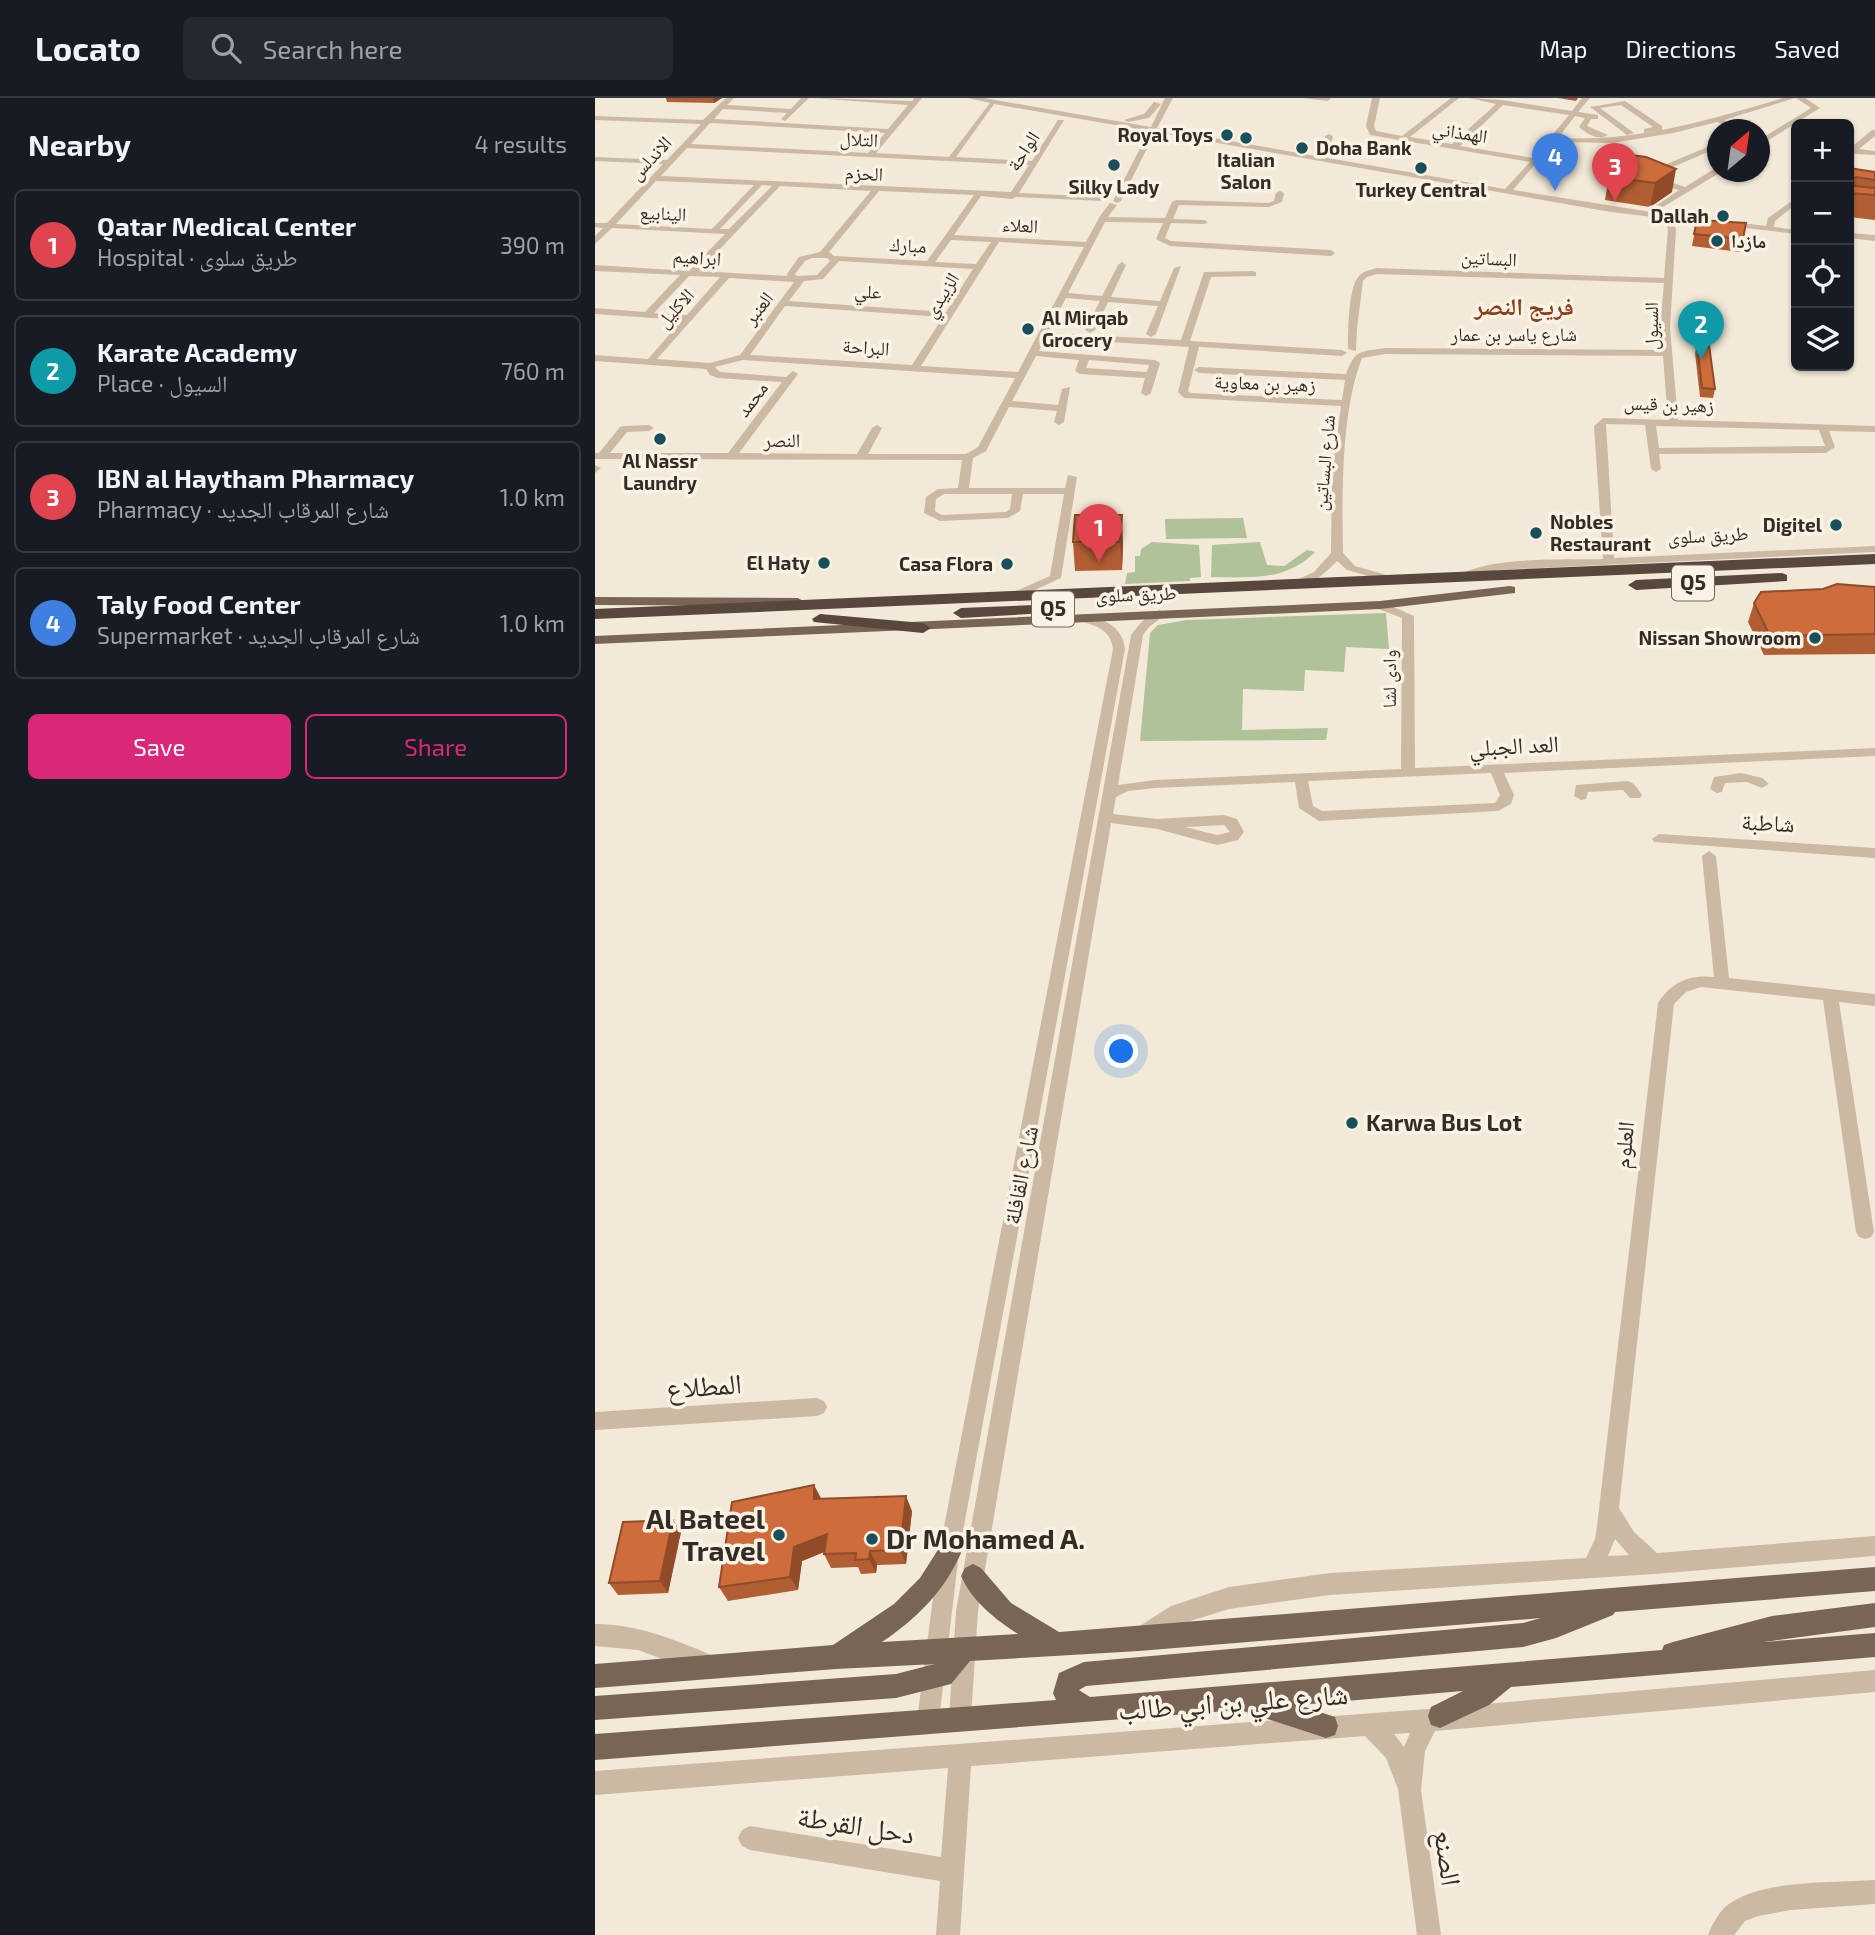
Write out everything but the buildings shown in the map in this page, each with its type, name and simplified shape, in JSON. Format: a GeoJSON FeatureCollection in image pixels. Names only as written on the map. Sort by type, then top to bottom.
{"type":"FeatureCollection","features":[{"type":"Feature","properties":{"kind":"highway","name":"طريق سلوى"},"geometry":{"type":"LineString","coordinates":[[595,614],[1875,559]]}},
{"type":"Feature","properties":{"kind":"highway"},"geometry":{"type":"LineString","coordinates":[[1609,561],[1660,569]]}},
{"type":"Feature","properties":{"kind":"highway","name":"طريق سلوى"},"geometry":{"type":"LineString","coordinates":[[595,628],[1875,573]]}},
{"type":"Feature","properties":{"kind":"highway"},"geometry":{"type":"LineString","coordinates":[[820,619],[923,628]]}},
{"type":"Feature","properties":{"kind":"main road","name":"طريق سلوى"},"geometry":{"type":"LineString","coordinates":[[595,640],[923,628],[1380,605],[1510,590]]}},
{"type":"Feature","properties":{"kind":"main road","name":"طريق سلوى"},"geometry":{"type":"LineString","coordinates":[[595,601],[756,601],[847,605]]}},
{"type":"Feature","properties":{"kind":"main road"},"geometry":{"type":"LineString","coordinates":[[836,1657],[887,1626],[916,1602],[935,1578],[949,1553]]}},
{"type":"Feature","properties":{"kind":"main road"},"geometry":{"type":"LineString","coordinates":[[974,1576],[1003,1611],[1055,1643]]}},
{"type":"Feature","properties":{"kind":"main road"},"geometry":{"type":"LineString","coordinates":[[595,1675],[1139,1639],[1875,1579]]}},
{"type":"Feature","properties":{"kind":"main road"},"geometry":{"type":"LineString","coordinates":[[1089,1710],[1073,1702],[1065,1693],[1068,1682],[1084,1674],[1523,1634],[1579,1619],[1614,1602]]}},
{"type":"Feature","properties":{"kind":"main road"},"geometry":{"type":"LineString","coordinates":[[1636,1665],[1772,1628],[1875,1615]]}},
{"type":"Feature","properties":{"kind":"main road","name":"شارع علي بن ابي طالب"},"geometry":{"type":"LineString","coordinates":[[595,1747],[1089,1710],[1875,1645]]}},
{"type":"Feature","properties":{"kind":"main road"},"geometry":{"type":"LineString","coordinates":[[595,1708],[896,1686],[932,1679],[951,1668],[964,1649]]}},
{"type":"Feature","properties":{"kind":"main road"},"geometry":{"type":"LineString","coordinates":[[1434,1718],[1480,1696],[1507,1676]]}},
{"type":"Feature","properties":{"kind":"main road"},"geometry":{"type":"LineString","coordinates":[[1239,1698],[1326,1726]]}},
{"type":"Feature","properties":{"kind":"street","name":"الاندلس"},"geometry":{"type":"LineString","coordinates":[[595,241],[730,98]]}},
{"type":"Feature","properties":{"kind":"street"},"geometry":{"type":"LineString","coordinates":[[779,125],[805,98]]}},
{"type":"Feature","properties":{"kind":"street"},"geometry":{"type":"LineString","coordinates":[[817,98],[916,100]]}},
{"type":"Feature","properties":{"kind":"street"},"geometry":{"type":"LineString","coordinates":[[972,98],[1510,192],[1739,226]]}},
{"type":"Feature","properties":{"kind":"street"},"geometry":{"type":"LineString","coordinates":[[1104,217],[1102,202],[1115,190],[1169,98]]}},
{"type":"Feature","properties":{"kind":"street"},"geometry":{"type":"LineString","coordinates":[[1307,98],[1327,99]]}},
{"type":"Feature","properties":{"kind":"street","name":"الهمذاني"},"geometry":{"type":"LineString","coordinates":[[1376,98],[1370,130],[1403,139],[1535,161]]}},
{"type":"Feature","properties":{"kind":"street"},"geometry":{"type":"LineString","coordinates":[[1403,139],[1452,98]]}},
{"type":"Feature","properties":{"kind":"street"},"geometry":{"type":"LineString","coordinates":[[1473,98],[1589,116],[1640,116]]}},
{"type":"Feature","properties":{"kind":"street"},"geometry":{"type":"LineString","coordinates":[[1510,192],[1586,98]]}},
{"type":"Feature","properties":{"kind":"street"},"geometry":{"type":"LineString","coordinates":[[1721,119],[1791,98]]}},
{"type":"Feature","properties":{"kind":"street"},"geometry":{"type":"LineString","coordinates":[[1770,138],[1816,108],[1800,98]]}},
{"type":"Feature","properties":{"kind":"street"},"geometry":{"type":"LineString","coordinates":[[870,155],[916,100]]}},
{"type":"Feature","properties":{"kind":"street"},"geometry":{"type":"LineString","coordinates":[[963,491],[968,457],[982,449],[1104,217],[1132,175],[1158,101]]}},
{"type":"Feature","properties":{"kind":"street"},"geometry":{"type":"LineString","coordinates":[[1128,120],[1146,116],[1158,101]]}},
{"type":"Feature","properties":{"kind":"street"},"geometry":{"type":"LineString","coordinates":[[951,159],[990,102],[1128,120],[1149,128]]}},
{"type":"Feature","properties":{"kind":"street"},"geometry":{"type":"LineString","coordinates":[[1454,147],[1502,103]]}},
{"type":"Feature","properties":{"kind":"street"},"geometry":{"type":"LineString","coordinates":[[1589,116],[1582,125],[1594,134],[1630,133],[1659,129],[1620,103],[1594,107],[1630,133]]}},
{"type":"Feature","properties":{"kind":"street"},"geometry":{"type":"LineString","coordinates":[[721,107],[793,111]]}},
{"type":"Feature","properties":{"kind":"street"},"geometry":{"type":"LineString","coordinates":[[595,118],[891,131]]}},
{"type":"Feature","properties":{"kind":"street","name":"الواحة"},"geometry":{"type":"LineString","coordinates":[[1012,197],[1061,122]]}},
{"type":"Feature","properties":{"kind":"street"},"geometry":{"type":"LineString","coordinates":[[1552,140],[1573,142],[1666,133],[1707,123]]}},
{"type":"Feature","properties":{"kind":"street"},"geometry":{"type":"LineString","coordinates":[[1142,149],[1156,138],[1177,132]]}},
{"type":"Feature","properties":{"kind":"street"},"geometry":{"type":"LineString","coordinates":[[1854,149],[1875,132]]}},
{"type":"Feature","properties":{"kind":"street"},"geometry":{"type":"LineString","coordinates":[[1770,135],[1774,136]]}},
{"type":"Feature","properties":{"kind":"street"},"geometry":{"type":"LineString","coordinates":[[1324,159],[1329,136]]}},
{"type":"Feature","properties":{"kind":"street","name":"التلال"},"geometry":{"type":"LineString","coordinates":[[683,146],[1034,163]]}},
{"type":"Feature","properties":{"kind":"street"},"geometry":{"type":"LineString","coordinates":[[1688,190],[1653,181],[1646,176],[1707,149]]}},
{"type":"Feature","properties":{"kind":"street"},"geometry":{"type":"LineString","coordinates":[[1854,152],[1875,153]]}},
{"type":"Feature","properties":{"kind":"street"},"geometry":{"type":"LineString","coordinates":[[595,159],[667,162]]}},
{"type":"Feature","properties":{"kind":"street","name":"الحزم"},"geometry":{"type":"LineString","coordinates":[[652,178],[1115,203]]}},
{"type":"Feature","properties":{"kind":"street"},"geometry":{"type":"LineString","coordinates":[[1659,215],[1670,201],[1707,178]]}},
{"type":"Feature","properties":{"kind":"street"},"geometry":{"type":"LineString","coordinates":[[714,231],[760,183]]}},
{"type":"Feature","properties":{"kind":"street"},"geometry":{"type":"LineString","coordinates":[[647,315],[778,184]]}},
{"type":"Feature","properties":{"kind":"street"},"geometry":{"type":"LineString","coordinates":[[823,254],[876,189]]}},
{"type":"Feature","properties":{"kind":"street"},"geometry":{"type":"LineString","coordinates":[[1280,193],[1276,204],[1181,201],[1174,204],[1160,239],[1170,243],[1331,253]]}},
{"type":"Feature","properties":{"kind":"street"},"geometry":{"type":"LineString","coordinates":[[929,264],[978,195]]}},
{"type":"Feature","properties":{"kind":"street"},"geometry":{"type":"LineString","coordinates":[[1244,218],[1250,204]]}},
{"type":"Feature","properties":{"kind":"street"},"geometry":{"type":"LineString","coordinates":[[1771,229],[1775,217],[1791,204]]}},
{"type":"Feature","properties":{"kind":"street"},"geometry":{"type":"LineString","coordinates":[[1659,215],[1791,231]]}},
{"type":"Feature","properties":{"kind":"street"},"geometry":{"type":"LineString","coordinates":[[1659,215],[1672,229],[1688,220]]}},
{"type":"Feature","properties":{"kind":"street"},"geometry":{"type":"LineString","coordinates":[[1104,217],[1203,222]]}},
{"type":"Feature","properties":{"kind":"street","name":"الينابيع"},"geometry":{"type":"LineString","coordinates":[[595,225],[730,232]]}},
{"type":"Feature","properties":{"kind":"street","name":"السيول"},"geometry":{"type":"LineString","coordinates":[[1672,229],[1665,328],[1673,422]]}},
{"type":"Feature","properties":{"kind":"street","name":"العلاء"},"geometry":{"type":"LineString","coordinates":[[948,237],[1090,245]]}},
{"type":"Feature","properties":{"kind":"street"},"geometry":{"type":"LineString","coordinates":[[1854,237],[1875,239]]}},
{"type":"Feature","properties":{"kind":"street","name":"الزبيدي"},"geometry":{"type":"LineString","coordinates":[[915,368],[996,240]]}},
{"type":"Feature","properties":{"kind":"street","name":"مبارك"},"geometry":{"type":"LineString","coordinates":[[823,254],[835,258],[979,267]]}},
{"type":"Feature","properties":{"kind":"street","name":"العنبر"},"geometry":{"type":"LineString","coordinates":[[743,357],[798,280],[791,274],[802,259],[823,254]]}},
{"type":"Feature","properties":{"kind":"street"},"geometry":{"type":"LineString","coordinates":[[798,280],[820,277],[835,258]]}},
{"type":"Feature","properties":{"kind":"street"},"geometry":{"type":"LineString","coordinates":[[1090,330],[1122,265]]}},
{"type":"Feature","properties":{"kind":"street","name":"ابراهيم"},"geometry":{"type":"LineString","coordinates":[[595,268],[798,280]]}},
{"type":"Feature","properties":{"kind":"street"},"geometry":{"type":"LineString","coordinates":[[1151,334],[1161,304],[1178,268]]}},
{"type":"Feature","properties":{"kind":"street","name":"البساتين"},"geometry":{"type":"LineString","coordinates":[[1349,352],[1360,278],[1376,271],[1669,281]]}},
{"type":"Feature","properties":{"kind":"street"},"geometry":{"type":"LineString","coordinates":[[1190,343],[1206,276],[1218,272],[1253,274]]}},
{"type":"Feature","properties":{"kind":"street","name":"الاكليل"},"geometry":{"type":"LineString","coordinates":[[650,362],[726,276]]}},
{"type":"Feature","properties":{"kind":"street"},"geometry":{"type":"LineString","coordinates":[[1062,298],[1161,304]]}},
{"type":"Feature","properties":{"kind":"street","name":"علي"},"geometry":{"type":"LineString","coordinates":[[784,303],[949,314]]}},
{"type":"Feature","properties":{"kind":"street"},"geometry":{"type":"LineString","coordinates":[[595,312],[689,318]]}},
{"type":"Feature","properties":{"kind":"street","name":"شارع ياسر بن عمار"},"geometry":{"type":"LineString","coordinates":[[1043,335],[1349,352],[1668,353]]}},
{"type":"Feature","properties":{"kind":"street","name":"زهير بن معاوية"},"geometry":{"type":"LineString","coordinates":[[1190,343],[1183,392],[1191,397],[1347,403]]}},
{"type":"Feature","properties":{"kind":"street"},"geometry":{"type":"LineString","coordinates":[[1275,373],[1279,347]]}},
{"type":"Feature","properties":{"kind":"street","name":"شارع البساتين"},"geometry":{"type":"LineString","coordinates":[[1337,554],[1337,474],[1350,376],[1349,352]]}},
{"type":"Feature","properties":{"kind":"street"},"geometry":{"type":"LineString","coordinates":[[1032,354],[1154,362],[1146,393]]}},
{"type":"Feature","properties":{"kind":"street","name":"البراحة"},"geometry":{"type":"LineString","coordinates":[[595,358],[711,366],[743,357],[1021,375]]}},
{"type":"Feature","properties":{"kind":"street"},"geometry":{"type":"LineString","coordinates":[[1059,422],[1062,408],[1085,357]]}},
{"type":"Feature","properties":{"kind":"street","name":"محمد"},"geometry":{"type":"LineString","coordinates":[[730,458],[803,361]]}},
{"type":"Feature","properties":{"kind":"street","name":"البراحة"},"geometry":{"type":"LineString","coordinates":[[711,366],[717,375],[788,380]]}},
{"type":"Feature","properties":{"kind":"street"},"geometry":{"type":"LineString","coordinates":[[1199,370],[1350,376]]}},
{"type":"Feature","properties":{"kind":"street"},"geometry":{"type":"LineString","coordinates":[[1080,371],[1151,375]]}},
{"type":"Feature","properties":{"kind":"street"},"geometry":{"type":"LineString","coordinates":[[1006,404],[1062,408]]}},
{"type":"Feature","properties":{"kind":"street","name":"زهير بن قيس"},"geometry":{"type":"LineString","coordinates":[[1609,561],[1600,423],[1610,420],[1875,429]]}},
{"type":"Feature","properties":{"kind":"street"},"geometry":{"type":"LineString","coordinates":[[1650,421],[1655,469]]}},
{"type":"Feature","properties":{"kind":"street"},"geometry":{"type":"LineString","coordinates":[[1654,451],[1826,450],[1830,447],[1823,427]]}},
{"type":"Feature","properties":{"kind":"street"},"geometry":{"type":"LineString","coordinates":[[598,456],[624,429],[649,428]]}},
{"type":"Feature","properties":{"kind":"street"},"geometry":{"type":"LineString","coordinates":[[860,458],[877,428]]}},
{"type":"Feature","properties":{"kind":"street","name":"النصر"},"geometry":{"type":"LineString","coordinates":[[598,456],[968,457]]}},
{"type":"Feature","properties":{"kind":"street"},"geometry":{"type":"LineString","coordinates":[[1055,578],[1072,477]]}},
{"type":"Feature","properties":{"kind":"street"},"geometry":{"type":"LineString","coordinates":[[1018,491],[1016,508],[1008,515],[940,518],[930,515],[933,494],[963,491],[1018,491],[1070,491]]}},
{"type":"Feature","properties":{"kind":"street","name":"طريق سلوى"},"geometry":{"type":"LineString","coordinates":[[1462,578],[1470,573],[1497,567],[1875,549]]}},
{"type":"Feature","properties":{"kind":"street"},"geometry":{"type":"LineString","coordinates":[[1291,586],[1318,574],[1337,554],[1345,565],[1356,571],[1395,581]]}},
{"type":"Feature","properties":{"kind":"street","name":"طريق سلوى"},"geometry":{"type":"LineString","coordinates":[[1013,596],[1055,578],[1064,586],[1082,594]]}},
{"type":"Feature","properties":{"kind":"street","name":"وادى لشا"},"geometry":{"type":"LineString","coordinates":[[1380,605],[1408,616],[1408,772]]}},
{"type":"Feature","properties":{"kind":"street"},"geometry":{"type":"LineString","coordinates":[[1083,618],[1113,631],[1127,625],[1135,627],[1137,632],[1160,614]]}},
{"type":"Feature","properties":{"kind":"street","name":"شارع القافلة"},"geometry":{"type":"LineString","coordinates":[[928,1720],[949,1553],[1119,649],[1113,631]]}},
{"type":"Feature","properties":{"kind":"street","name":"شارع القافلة"},"geometry":{"type":"LineString","coordinates":[[960,1718],[964,1649],[974,1576],[1137,632]]}},
{"type":"Feature","properties":{"kind":"street","name":"العد الجبلي"},"geometry":{"type":"LineString","coordinates":[[1109,795],[1125,787],[1155,784],[1875,752]]}},
{"type":"Feature","properties":{"kind":"street"},"geometry":{"type":"LineString","coordinates":[[1721,758],[1733,778]]}},
{"type":"Feature","properties":{"kind":"street"},"geometry":{"type":"LineString","coordinates":[[1595,763],[1602,786]]}},
{"type":"Feature","properties":{"kind":"street"},"geometry":{"type":"LineString","coordinates":[[1301,778],[1306,808],[1319,817],[1498,807],[1506,801],[1507,795],[1495,768]]}},
{"type":"Feature","properties":{"kind":"street","name":"العد الجبلي"},"geometry":{"type":"LineString","coordinates":[[1113,775],[1127,782],[1155,784]]}},
{"type":"Feature","properties":{"kind":"street"},"geometry":{"type":"LineString","coordinates":[[1717,789],[1719,780],[1733,778],[1755,779],[1762,784]]}},
{"type":"Feature","properties":{"kind":"street"},"geometry":{"type":"LineString","coordinates":[[1581,796],[1581,788],[1627,785],[1635,795]]}},
{"type":"Feature","properties":{"kind":"street"},"geometry":{"type":"LineString","coordinates":[[1105,818],[1157,824]]}},
{"type":"Feature","properties":{"kind":"street","name":"شاطبة"},"geometry":{"type":"LineString","coordinates":[[1659,839],[1875,853]]}},
{"type":"Feature","properties":{"kind":"street"},"geometry":{"type":"LineString","coordinates":[[1709,856],[1722,983]]}},
{"type":"Feature","properties":{"kind":"street","name":"العلوم"},"geometry":{"type":"LineString","coordinates":[[1592,1568],[1605,1540],[1609,1510],[1666,1003],[1676,990],[1688,982],[1722,983],[1875,1000]]}},
{"type":"Feature","properties":{"kind":"street"},"geometry":{"type":"LineString","coordinates":[[1830,994],[1865,1232]]}},
{"type":"Feature","properties":{"kind":"street","name":"المطلاع"},"geometry":{"type":"LineString","coordinates":[[595,1421],[817,1407]]}},
{"type":"Feature","properties":{"kind":"street"},"geometry":{"type":"LineString","coordinates":[[1609,1510],[1627,1539],[1654,1564]]}},
{"type":"Feature","properties":{"kind":"street"},"geometry":{"type":"LineString","coordinates":[[1139,1639],[1179,1614],[1229,1598],[1329,1584],[1654,1564],[1875,1546]]}},
{"type":"Feature","properties":{"kind":"street"},"geometry":{"type":"LineString","coordinates":[[595,1635],[622,1635],[712,1666]]}},
{"type":"Feature","properties":{"kind":"street","name":"شارع علي بن ابي طالب"},"geometry":{"type":"LineString","coordinates":[[595,1783],[1875,1681]]}},
{"type":"Feature","properties":{"kind":"street","name":"الصنع"},"geometry":{"type":"LineString","coordinates":[[1409,1790],[1413,1750],[1434,1718]]}},
{"type":"Feature","properties":{"kind":"street","name":"الصنع"},"geometry":{"type":"LineString","coordinates":[[1369,1723],[1394,1750],[1409,1790],[1429,1935]]}},
{"type":"Feature","properties":{"kind":"street"},"geometry":{"type":"LineString","coordinates":[[949,1935],[960,1754]]}},
{"type":"Feature","properties":{"kind":"street","name":"دحل القرطة"},"geometry":{"type":"LineString","coordinates":[[750,1838],[952,1871]]}},
{"type":"Feature","properties":{"kind":"street"},"geometry":{"type":"LineString","coordinates":[[1720,1935],[1727,1922],[1743,1909],[1763,1903],[1875,1892]]}},
{"type":"Feature","properties":{"kind":"green space"},"geometry":{"type":"Polygon","coordinates":[[[1243,518],[1247,538],[1166,539],[1165,519],[1243,518]]]}},
{"type":"Feature","properties":{"kind":"green space"},"geometry":{"type":"Polygon","coordinates":[[[1152,542],[1199,545],[1201,577],[1190,578],[1190,581],[1125,584],[1127,573],[1135,572],[1135,556],[1140,556],[1141,549],[1152,542]]]}},
{"type":"Feature","properties":{"kind":"green space"},"geometry":{"type":"Polygon","coordinates":[[[1260,542],[1267,565],[1284,566],[1307,550],[1315,552],[1292,569],[1267,576],[1211,577],[1212,545],[1260,542]]]}},
{"type":"Feature","properties":{"kind":"green space"},"geometry":{"type":"Polygon","coordinates":[[[1386,613],[1389,649],[1346,647],[1344,672],[1305,670],[1304,691],[1243,689],[1242,730],[1328,728],[1326,740],[1140,741],[1150,633],[1158,625],[1187,620],[1386,613]]]}},
{"type":"Feature","properties":{"kind":"place","name":"Royal Toys"},"geometry":{"type":"Point","coordinates":[1227,135]}},
{"type":"Feature","properties":{"kind":"place","name":"Italian Salon"},"geometry":{"type":"Point","coordinates":[1246,138]}},
{"type":"Feature","properties":{"kind":"place","name":"Doha Bank"},"geometry":{"type":"Point","coordinates":[1302,148]}},
{"type":"Feature","properties":{"kind":"place","name":"Silky Lady"},"geometry":{"type":"Point","coordinates":[1114,165]}},
{"type":"Feature","properties":{"kind":"place","name":"Turkey Central"},"geometry":{"type":"Point","coordinates":[1421,168]}},
{"type":"Feature","properties":{"kind":"place","name":"Taly Food Center"},"geometry":{"type":"Point","coordinates":[1555,191]}},
{"type":"Feature","properties":{"kind":"place","name":"IBN al Haytham Pharmacy"},"geometry":{"type":"Point","coordinates":[1615,201]}},
{"type":"Feature","properties":{"kind":"place","name":"Dallah"},"geometry":{"type":"Point","coordinates":[1723,216]}},
{"type":"Feature","properties":{"kind":"place","name":"مازدا"},"geometry":{"type":"Point","coordinates":[1717,241]}},
{"type":"Feature","properties":{"kind":"place","name":"Al Mirqab Grocery"},"geometry":{"type":"Point","coordinates":[1028,329]}},
{"type":"Feature","properties":{"kind":"place","name":"Karate Academy"},"geometry":{"type":"Point","coordinates":[1701,359]}},
{"type":"Feature","properties":{"kind":"place","name":"Al Nassr Laundry"},"geometry":{"type":"Point","coordinates":[660,439]}},
{"type":"Feature","properties":{"kind":"place","name":"Digitel"},"geometry":{"type":"Point","coordinates":[1836,525]}},
{"type":"Feature","properties":{"kind":"place","name":"Nobles Restaurant"},"geometry":{"type":"Point","coordinates":[1536,533]}},
{"type":"Feature","properties":{"kind":"place","name":"Qatar Medical Center"},"geometry":{"type":"Point","coordinates":[1099,562]}},
{"type":"Feature","properties":{"kind":"place","name":"El Haty"},"geometry":{"type":"Point","coordinates":[824,563]}},
{"type":"Feature","properties":{"kind":"place","name":"Casa Flora"},"geometry":{"type":"Point","coordinates":[1007,564]}},
{"type":"Feature","properties":{"kind":"place","name":"Nissan Showroom"},"geometry":{"type":"Point","coordinates":[1815,638]}},
{"type":"Feature","properties":{"kind":"place","name":"Karwa Bus Lot"},"geometry":{"type":"Point","coordinates":[1352,1123]}},
{"type":"Feature","properties":{"kind":"place","name":"Al Bateel Travel"},"geometry":{"type":"Point","coordinates":[779,1535]}},
{"type":"Feature","properties":{"kind":"place","name":"Dr Mohamed A."},"geometry":{"type":"Point","coordinates":[872,1539]}},
{"type":"Feature","properties":{"kind":"district","name":"فريج النصر"},"geometry":{"type":"Point","coordinates":[1524,307]}}]}
